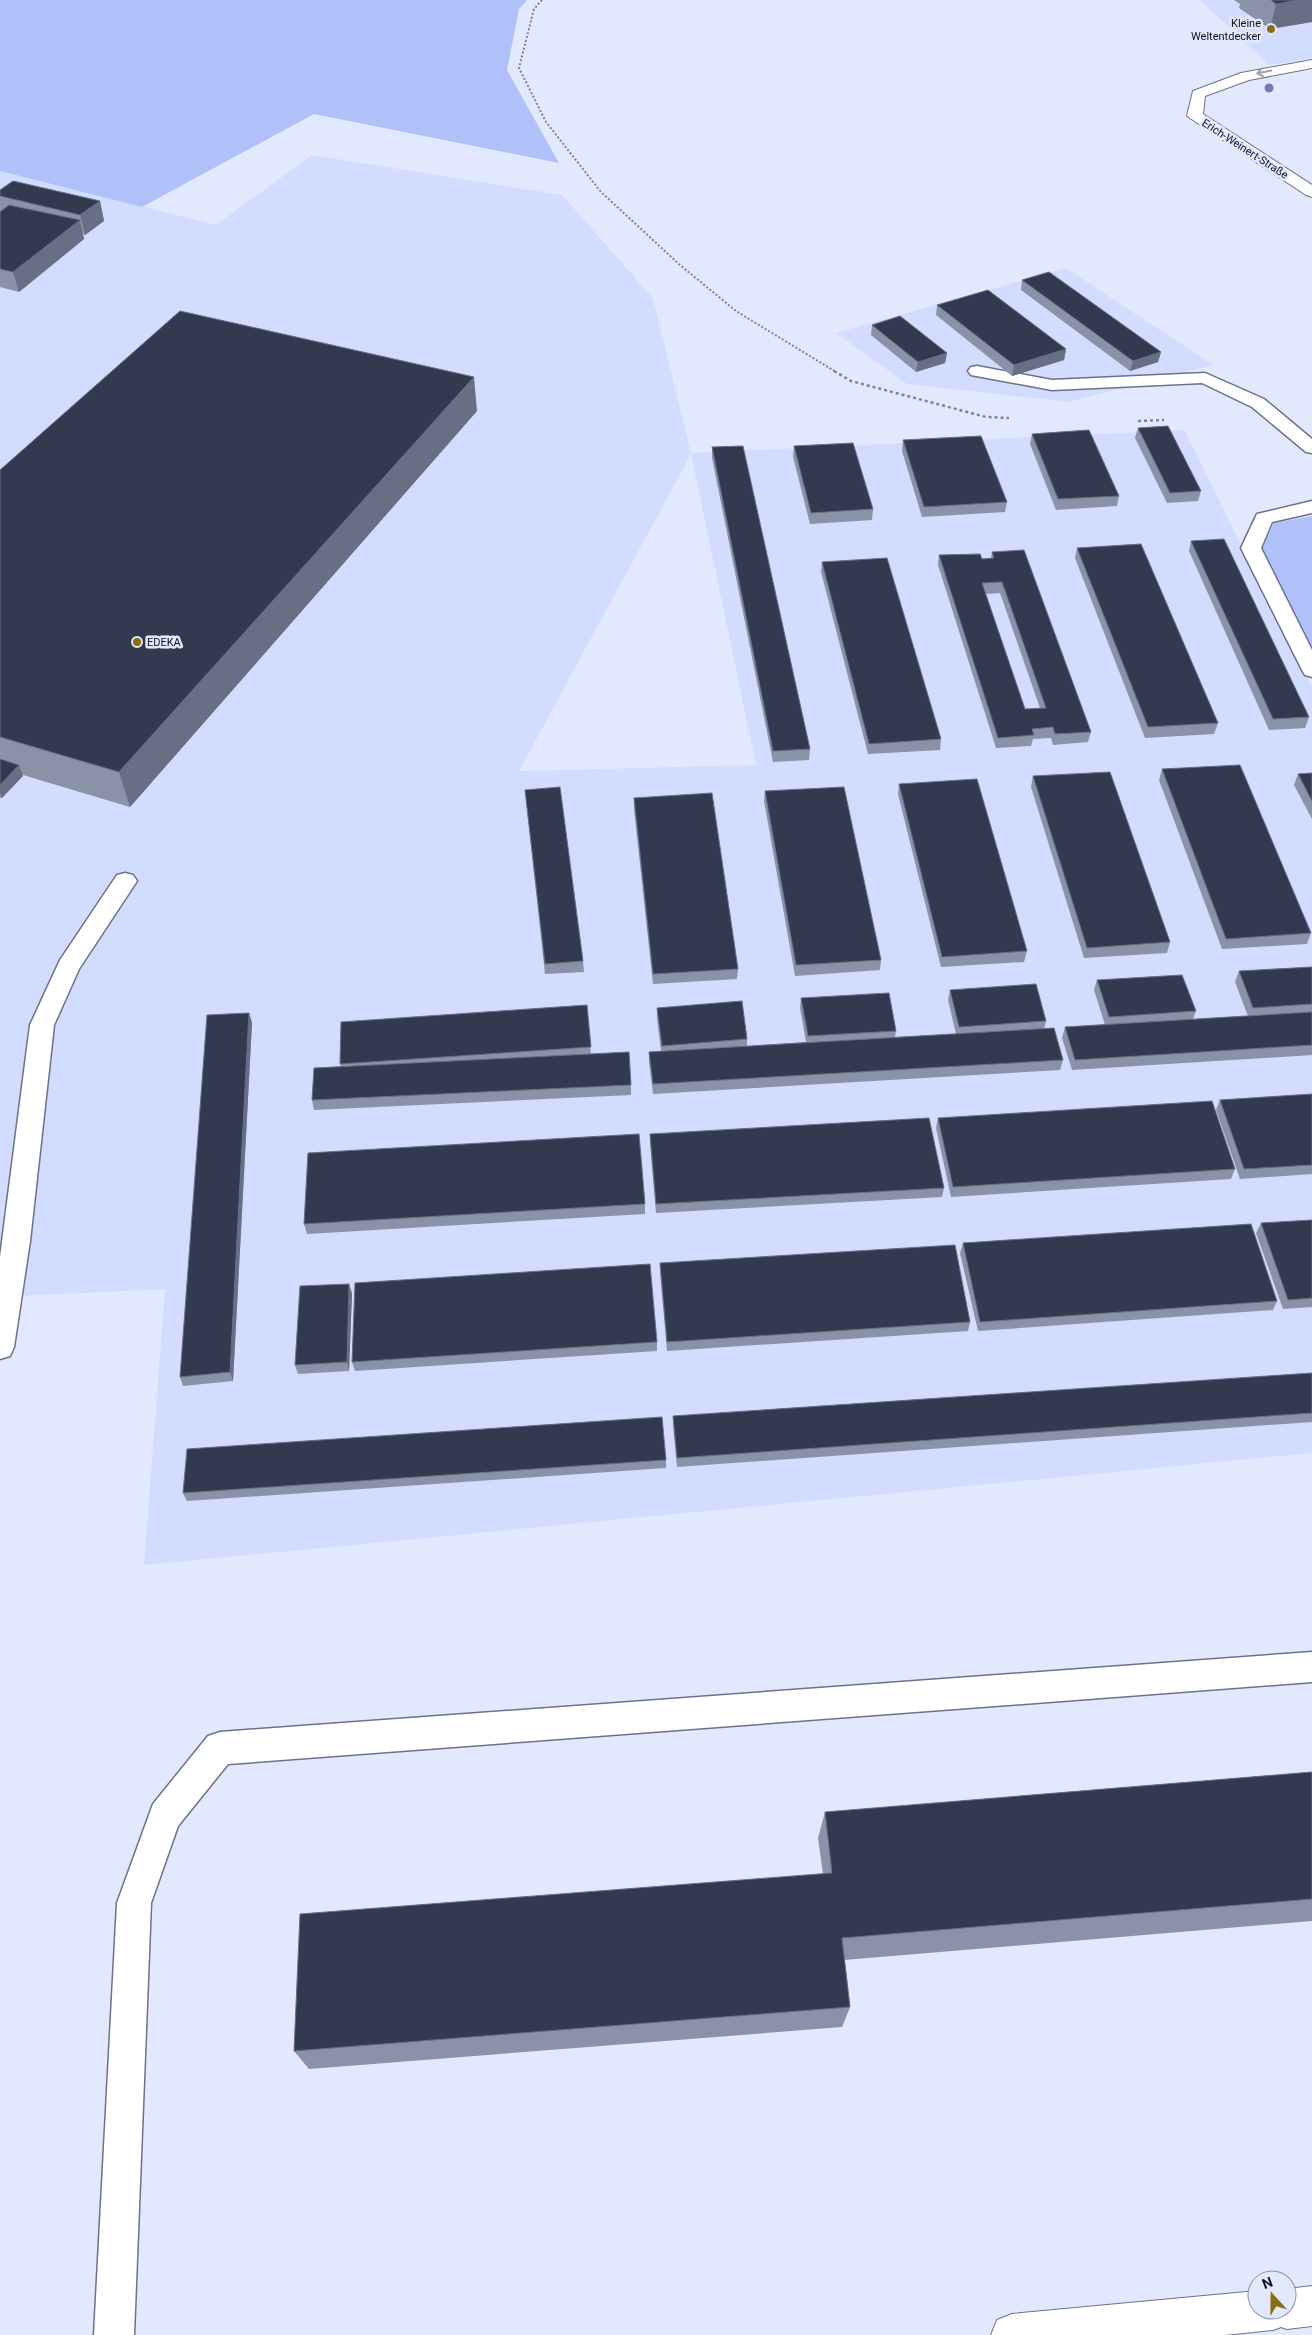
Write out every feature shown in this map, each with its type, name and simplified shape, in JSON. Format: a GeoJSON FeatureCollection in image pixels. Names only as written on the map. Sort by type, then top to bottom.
{"type":"FeatureCollection","features":[{"type":"Feature","properties":{"kind":"street","name":"Erich-Weinert-Straße"},"geometry":{"type":"LineString","coordinates":[[1312,64],[1246,76],[1198,94],[1195,116],[1312,192]]}},
{"type":"Feature","properties":{"kind":"street"},"geometry":{"type":"LineString","coordinates":[[1297,2308],[1312,2306]]}},
{"type":"Feature","properties":{"kind":"street"},"geometry":{"type":"LineString","coordinates":[[1012,2335],[1247,2312]]}},
{"type":"Feature","properties":{"kind":"lane"},"geometry":{"type":"LineString","coordinates":[[977,372],[1052,385],[1205,378],[1258,403],[1312,448]]}},
{"type":"Feature","properties":{"kind":"lane"},"geometry":{"type":"LineString","coordinates":[[1312,507],[1264,518],[1251,548],[1312,670]]}},
{"type":"Feature","properties":{"kind":"lane"},"geometry":{"type":"LineString","coordinates":[[0,1347],[8,1238],[42,1025],[68,966],[125,881]]}},
{"type":"Feature","properties":{"kind":"lane"},"geometry":{"type":"LineString","coordinates":[[114,2335],[134,1903],[165,1816],[220,1748],[1312,1667]]}},
{"type":"Feature","properties":{"kind":"path"},"geometry":{"type":"LineString","coordinates":[[542,0],[534,9],[519,68],[546,122],[601,192],[680,265],[736,311],[851,381],[986,416],[1014,418]]}},
{"type":"Feature","properties":{"kind":"path"},"geometry":{"type":"LineString","coordinates":[[1132,421],[1169,420]]}},
{"type":"Feature","properties":{"kind":"shaded area"},"geometry":{"type":"Polygon","coordinates":[[[0,0],[527,0],[519,9],[507,70],[559,163],[314,114],[142,207],[0,171],[0,0]]]}},
{"type":"Feature","properties":{"kind":"shaded area","name":"Kleine Weltentdecker"},"geometry":{"type":"Polygon","coordinates":[[[1200,0],[1312,0],[1312,58],[1269,65],[1200,0]]]}},
{"type":"Feature","properties":{"kind":"shaded area"},"geometry":{"type":"Polygon","coordinates":[[[312,155],[562,195],[653,298],[691,453],[1184,430],[1312,687],[1312,1453],[144,1565],[165,1289],[0,1297],[0,171],[216,225],[312,155]],[[691,454],[519,771],[756,765],[691,454]]]}},
{"type":"Feature","properties":{"kind":"shaded area"},"geometry":{"type":"Polygon","coordinates":[[[1066,268],[1213,365],[1068,402],[907,384],[836,333],[1066,268]]]}},
{"type":"Feature","properties":{"kind":"shaded area"},"geometry":{"type":"Polygon","coordinates":[[[1312,516],[1312,656],[1261,549],[1274,523],[1312,516]]]}},
{"type":"Feature","properties":{"kind":"building"},"geometry":{"type":"Polygon","coordinates":[[[1271,0],[1299,0],[1276,4],[1271,0]]]}},
{"type":"Feature","properties":{"kind":"building"},"geometry":{"type":"Polygon","coordinates":[[[13,181],[100,201],[80,215],[0,196],[0,190],[13,181]]]}},
{"type":"Feature","properties":{"kind":"building"},"geometry":{"type":"Polygon","coordinates":[[[9,205],[80,220],[13,272],[0,269],[0,212],[9,205]]]}},
{"type":"Feature","properties":{"kind":"building"},"geometry":{"type":"Polygon","coordinates":[[[1049,272],[1161,352],[1133,361],[1022,280],[1049,272]]]}},
{"type":"Feature","properties":{"kind":"building"},"geometry":{"type":"Polygon","coordinates":[[[988,290],[1066,349],[1014,365],[937,305],[988,290]]]}},
{"type":"Feature","properties":{"kind":"building","name":"EDEKA"},"geometry":{"type":"Polygon","coordinates":[[[180,311],[474,377],[119,772],[0,737],[0,470],[180,311]]]}},
{"type":"Feature","properties":{"kind":"building"},"geometry":{"type":"Polygon","coordinates":[[[900,316],[947,353],[918,362],[872,325],[900,316]]]}},
{"type":"Feature","properties":{"kind":"building"},"geometry":{"type":"Polygon","coordinates":[[[1168,426],[1201,491],[1170,493],[1138,428],[1168,426]]]}},
{"type":"Feature","properties":{"kind":"building"},"geometry":{"type":"Polygon","coordinates":[[[1089,430],[1119,496],[1058,499],[1032,434],[1089,430]]]}},
{"type":"Feature","properties":{"kind":"building"},"geometry":{"type":"Polygon","coordinates":[[[981,436],[1007,502],[924,507],[903,440],[981,436]]]}},
{"type":"Feature","properties":{"kind":"building"},"geometry":{"type":"Polygon","coordinates":[[[853,443],[873,509],[811,513],[794,446],[853,443]]]}},
{"type":"Feature","properties":{"kind":"building"},"geometry":{"type":"Polygon","coordinates":[[[743,446],[810,749],[773,751],[712,447],[743,446]]]}},
{"type":"Feature","properties":{"kind":"building"},"geometry":{"type":"Polygon","coordinates":[[[1224,539],[1309,717],[1273,719],[1191,541],[1224,539]]]}},
{"type":"Feature","properties":{"kind":"building"},"geometry":{"type":"Polygon","coordinates":[[[1141,544],[1218,723],[1148,727],[1077,548],[1141,544]]]}},
{"type":"Feature","properties":{"kind":"building"},"geometry":{"type":"Polygon","coordinates":[[[1024,550],[1091,732],[1055,734],[1053,727],[1032,729],[1034,735],[998,738],[939,555],[980,554],[982,559],[994,558],[992,552],[1024,550]],[[1002,582],[982,583],[1025,709],[1046,708],[1002,582]]]}},
{"type":"Feature","properties":{"kind":"building"},"geometry":{"type":"Polygon","coordinates":[[[887,558],[941,739],[869,744],[822,562],[887,558]]]}},
{"type":"Feature","properties":{"kind":"building"},"geometry":{"type":"Polygon","coordinates":[[[0,759],[19,765],[0,785],[0,759]]]}},
{"type":"Feature","properties":{"kind":"building"},"geometry":{"type":"Polygon","coordinates":[[[1240,765],[1311,933],[1226,939],[1162,769],[1240,765]]]}},
{"type":"Feature","properties":{"kind":"building"},"geometry":{"type":"Polygon","coordinates":[[[1110,772],[1170,942],[1087,948],[1033,776],[1110,772]]]}},
{"type":"Feature","properties":{"kind":"building"},"geometry":{"type":"Polygon","coordinates":[[[1312,773],[1312,801],[1298,774],[1312,773]]]}},
{"type":"Feature","properties":{"kind":"building"},"geometry":{"type":"Polygon","coordinates":[[[977,779],[1027,951],[942,957],[899,784],[977,779]]]}},
{"type":"Feature","properties":{"kind":"building"},"geometry":{"type":"Polygon","coordinates":[[[560,787],[583,961],[545,964],[525,790],[560,787]]]}},
{"type":"Feature","properties":{"kind":"building"},"geometry":{"type":"Polygon","coordinates":[[[844,787],[881,960],[796,965],[765,791],[844,787]]]}},
{"type":"Feature","properties":{"kind":"building"},"geometry":{"type":"Polygon","coordinates":[[[712,793],[738,969],[653,974],[634,798],[712,793]]]}},
{"type":"Feature","properties":{"kind":"building"},"geometry":{"type":"Polygon","coordinates":[[[1312,967],[1312,1004],[1253,1008],[1239,971],[1312,967]]]}},
{"type":"Feature","properties":{"kind":"building"},"geometry":{"type":"Polygon","coordinates":[[[1182,975],[1196,1011],[1109,1017],[1097,980],[1182,975]]]}},
{"type":"Feature","properties":{"kind":"building"},"geometry":{"type":"Polygon","coordinates":[[[1036,984],[1046,1021],[959,1027],[950,990],[1036,984]]]}},
{"type":"Feature","properties":{"kind":"building"},"geometry":{"type":"Polygon","coordinates":[[[889,993],[896,1031],[808,1036],[801,998],[889,993]]]}},
{"type":"Feature","properties":{"kind":"building"},"geometry":{"type":"Polygon","coordinates":[[[742,1001],[747,1039],[662,1046],[657,1008],[742,1001]]]}},
{"type":"Feature","properties":{"kind":"building"},"geometry":{"type":"Polygon","coordinates":[[[587,1005],[591,1047],[340,1064],[341,1022],[587,1005]]]}},
{"type":"Feature","properties":{"kind":"building"},"geometry":{"type":"Polygon","coordinates":[[[1312,1012],[1312,1045],[1075,1060],[1065,1027],[1312,1012]]]}},
{"type":"Feature","properties":{"kind":"building"},"geometry":{"type":"Polygon","coordinates":[[[249,1013],[230,1372],[180,1377],[207,1015],[249,1013]]]}},
{"type":"Feature","properties":{"kind":"building"},"geometry":{"type":"Polygon","coordinates":[[[1054,1028],[1063,1060],[653,1084],[649,1052],[1054,1028]]]}},
{"type":"Feature","properties":{"kind":"building"},"geometry":{"type":"Polygon","coordinates":[[[629,1052],[631,1085],[312,1100],[314,1068],[629,1052]]]}},
{"type":"Feature","properties":{"kind":"building"},"geometry":{"type":"Polygon","coordinates":[[[1312,1094],[1312,1165],[1244,1169],[1220,1100],[1312,1094]]]}},
{"type":"Feature","properties":{"kind":"building"},"geometry":{"type":"Polygon","coordinates":[[[1212,1101],[1235,1169],[953,1187],[938,1118],[1212,1101]]]}},
{"type":"Feature","properties":{"kind":"building"},"geometry":{"type":"Polygon","coordinates":[[[929,1118],[944,1188],[656,1204],[650,1134],[929,1118]]]}},
{"type":"Feature","properties":{"kind":"building"},"geometry":{"type":"Polygon","coordinates":[[[639,1134],[645,1204],[304,1224],[308,1153],[639,1134]]]}},
{"type":"Feature","properties":{"kind":"building"},"geometry":{"type":"Polygon","coordinates":[[[1312,1220],[1312,1298],[1288,1300],[1261,1223],[1312,1220]]]}},
{"type":"Feature","properties":{"kind":"building"},"geometry":{"type":"Polygon","coordinates":[[[1251,1224],[1277,1301],[980,1322],[963,1243],[1251,1224]]]}},
{"type":"Feature","properties":{"kind":"building"},"geometry":{"type":"Polygon","coordinates":[[[955,1245],[970,1322],[667,1342],[660,1263],[955,1245]]]}},
{"type":"Feature","properties":{"kind":"building"},"geometry":{"type":"Polygon","coordinates":[[[650,1264],[657,1342],[352,1362],[355,1283],[650,1264]]]}},
{"type":"Feature","properties":{"kind":"building"},"geometry":{"type":"Polygon","coordinates":[[[349,1284],[347,1362],[295,1365],[300,1286],[349,1284]]]}},
{"type":"Feature","properties":{"kind":"building"},"geometry":{"type":"Polygon","coordinates":[[[1312,1373],[1312,1413],[677,1458],[673,1416],[1312,1373]]]}},
{"type":"Feature","properties":{"kind":"building"},"geometry":{"type":"Polygon","coordinates":[[[662,1417],[666,1460],[183,1493],[187,1449],[662,1417]]]}},
{"type":"Feature","properties":{"kind":"building"},"geometry":{"type":"Polygon","coordinates":[[[1312,1772],[1312,1899],[842,1938],[850,2007],[294,2051],[300,1914],[832,1873],[825,1812],[1312,1772]]]}},
{"type":"Feature","properties":{"kind":"place","name":"Kleine Weltentdecker"},"geometry":{"type":"Point","coordinates":[1271,29]}},
{"type":"Feature","properties":{"kind":"place","name":"EDEKA"},"geometry":{"type":"Point","coordinates":[137,642]}}]}
